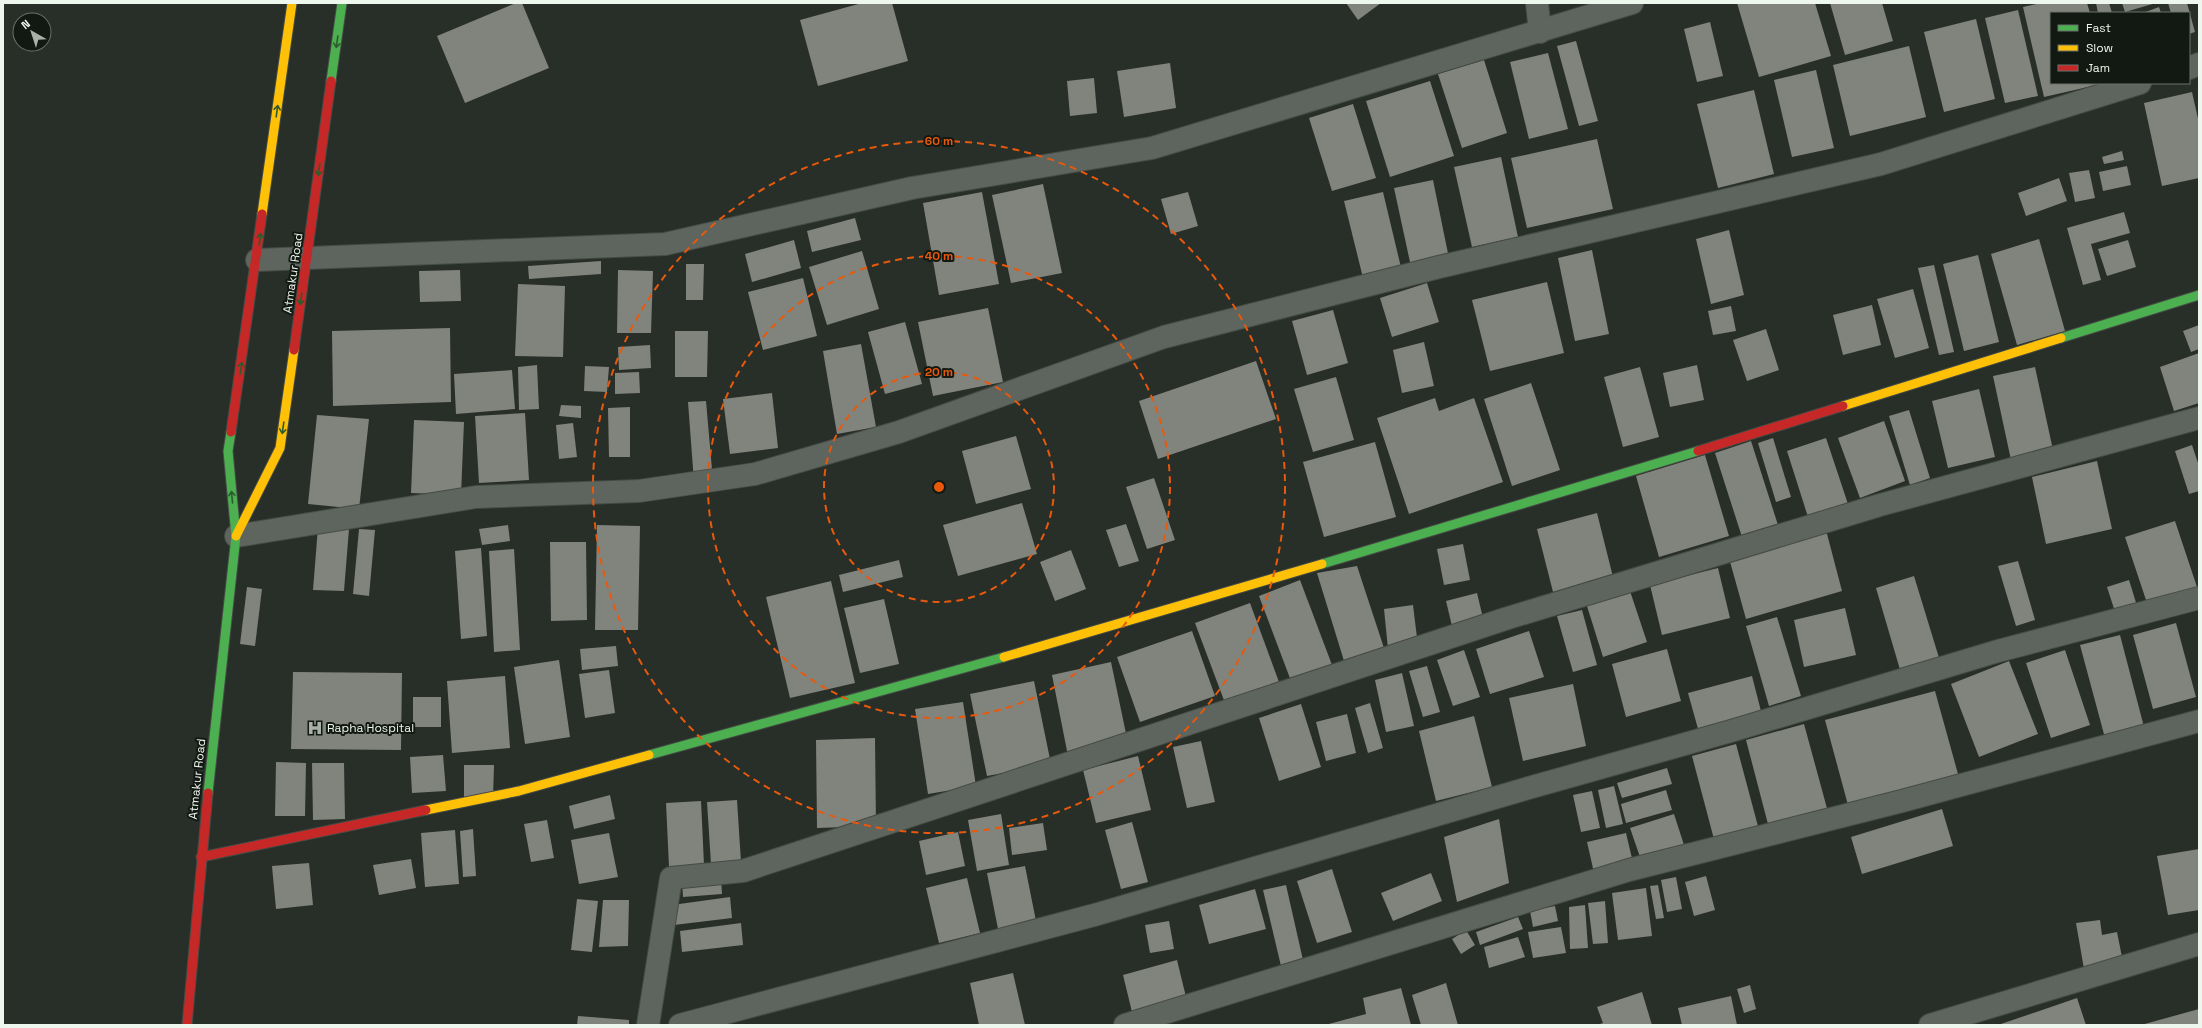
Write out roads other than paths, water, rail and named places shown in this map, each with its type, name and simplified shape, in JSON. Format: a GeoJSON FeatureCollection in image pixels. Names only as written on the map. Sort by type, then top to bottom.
{"type":"FeatureCollection","features":[{"type":"Feature","properties":{"kind":"street","name":"Atmakur Road"},"geometry":{"type":"LineString","coordinates":[[187,1025],[201,856],[236,536],[228,451],[257,260],[292,3]]}},
{"type":"Feature","properties":{"kind":"street","name":"Atmakur Road"},"geometry":{"type":"LineString","coordinates":[[236,536],[280,448],[342,3]]}},
{"type":"Feature","properties":{"kind":"street"},"geometry":{"type":"LineString","coordinates":[[1537,3],[1540,32]]}},
{"type":"Feature","properties":{"kind":"street"},"geometry":{"type":"LineString","coordinates":[[257,260],[665,244],[912,188],[1152,148],[1632,3]]}},
{"type":"Feature","properties":{"kind":"street"},"geometry":{"type":"LineString","coordinates":[[236,536],[476,497],[639,491],[755,474],[899,432],[1164,337],[1439,267],[1881,164],[2137,84]]}},
{"type":"Feature","properties":{"kind":"street"},"geometry":{"type":"LineString","coordinates":[[201,856],[519,791],[1104,629],[1553,496],[2199,295]]}},
{"type":"Feature","properties":{"kind":"street"},"geometry":{"type":"LineString","coordinates":[[648,1025],[671,878],[743,871],[1508,618],[1880,506],[2199,418]]}},
{"type":"Feature","properties":{"kind":"street"},"geometry":{"type":"LineString","coordinates":[[680,1025],[1098,914],[1525,788],[1731,731],[1998,651],[2199,598]]}},
{"type":"Feature","properties":{"kind":"street"},"geometry":{"type":"LineString","coordinates":[[1125,1025],[1629,870],[1902,801],[2199,721]]}},
{"type":"Feature","properties":{"kind":"street"},"geometry":{"type":"LineString","coordinates":[[1930,1025],[2199,944]]}},
{"type":"Feature","properties":{"kind":"place","name":"Rapha Hospital"},"geometry":{"type":"Point","coordinates":[315,728]}}]}
